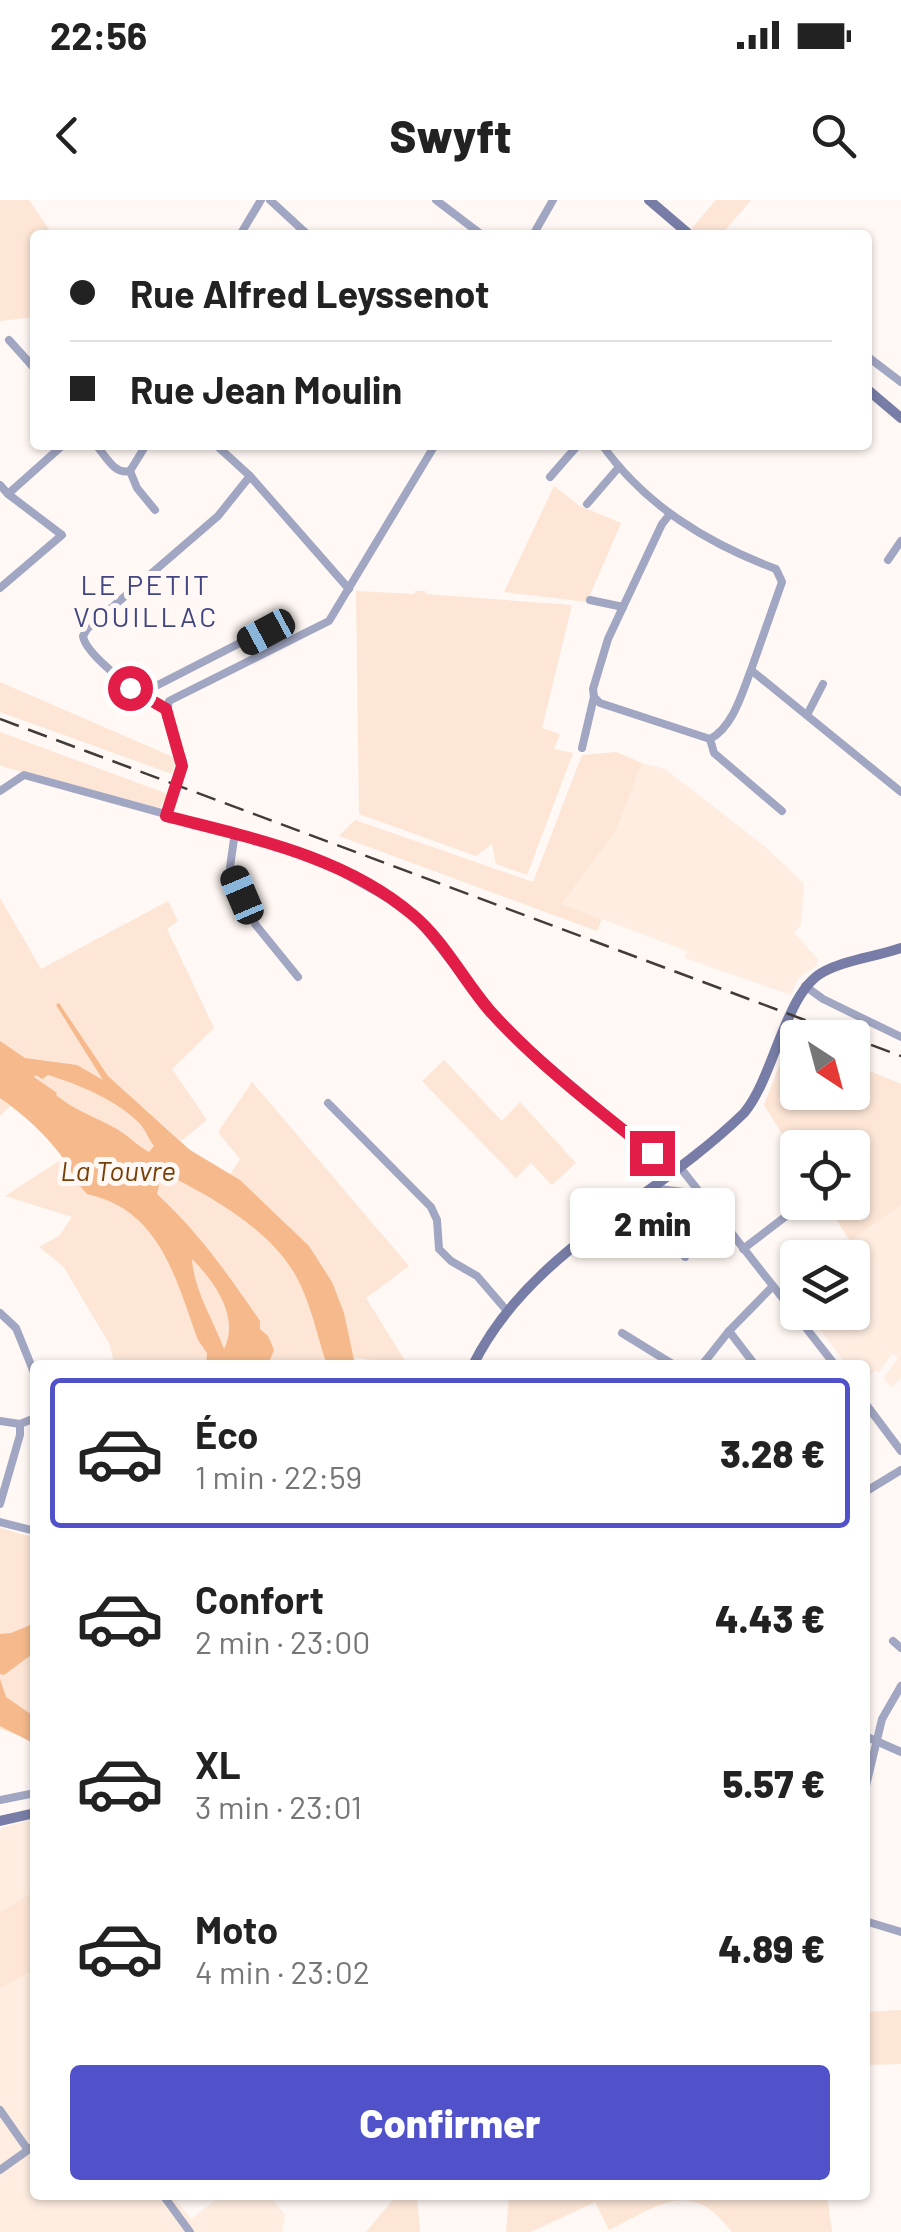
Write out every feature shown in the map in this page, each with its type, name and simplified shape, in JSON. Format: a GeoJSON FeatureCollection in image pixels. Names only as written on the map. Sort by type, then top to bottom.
{"type":"FeatureCollection","features":[{"type":"Feature","properties":{"kind":"street"},"geometry":{"type":"LineString","coordinates":[[243,230],[261,200]]}},
{"type":"Feature","properties":{"kind":"street"},"geometry":{"type":"LineString","coordinates":[[270,200],[303,230]]}},
{"type":"Feature","properties":{"kind":"street"},"geometry":{"type":"LineString","coordinates":[[436,200],[475,230]]}},
{"type":"Feature","properties":{"kind":"street"},"geometry":{"type":"LineString","coordinates":[[537,230],[553,200]]}},
{"type":"Feature","properties":{"kind":"street"},"geometry":{"type":"LineString","coordinates":[[649,200],[684,230]]}},
{"type":"Feature","properties":{"kind":"street"},"geometry":{"type":"LineString","coordinates":[[9,340],[30,364]]}},
{"type":"Feature","properties":{"kind":"street"},"geometry":{"type":"LineString","coordinates":[[872,360],[901,382]]}},
{"type":"Feature","properties":{"kind":"street"},"geometry":{"type":"LineString","coordinates":[[872,393],[901,418]]}},
{"type":"Feature","properties":{"kind":"street"},"geometry":{"type":"LineString","coordinates":[[8,494],[57,450]]}},
{"type":"Feature","properties":{"kind":"street"},"geometry":{"type":"LineString","coordinates":[[100,450],[118,470],[130,470]]}},
{"type":"Feature","properties":{"kind":"street"},"geometry":{"type":"LineString","coordinates":[[130,470],[143,450]]}},
{"type":"Feature","properties":{"kind":"street"},"geometry":{"type":"LineString","coordinates":[[221,450],[250,476],[350,589]]}},
{"type":"Feature","properties":{"kind":"street"},"geometry":{"type":"LineString","coordinates":[[166,816],[183,761],[166,709],[169,701],[329,621],[432,450]]}},
{"type":"Feature","properties":{"kind":"street"},"geometry":{"type":"LineString","coordinates":[[550,477],[574,450]]}},
{"type":"Feature","properties":{"kind":"street"},"geometry":{"type":"LineString","coordinates":[[594,697],[710,739],[717,735],[736,709],[782,582],[776,569],[716,544],[670,514],[606,450]]}},
{"type":"Feature","properties":{"kind":"street"},"geometry":{"type":"LineString","coordinates":[[587,504],[619,467]]}},
{"type":"Feature","properties":{"kind":"street"},"geometry":{"type":"LineString","coordinates":[[130,470],[137,488],[155,510]]}},
{"type":"Feature","properties":{"kind":"street"},"geometry":{"type":"LineString","coordinates":[[166,709],[130,688],[86,649],[83,636],[86,629],[218,516],[250,476]]}},
{"type":"Feature","properties":{"kind":"street"},"geometry":{"type":"LineString","coordinates":[[0,485],[62,535],[0,588]]}},
{"type":"Feature","properties":{"kind":"street"},"geometry":{"type":"LineString","coordinates":[[582,748],[608,639],[670,514]]}},
{"type":"Feature","properties":{"kind":"street"},"geometry":{"type":"LineString","coordinates":[[888,560],[901,540]]}},
{"type":"Feature","properties":{"kind":"street"},"geometry":{"type":"LineString","coordinates":[[590,600],[623,607]]}},
{"type":"Feature","properties":{"kind":"street"},"geometry":{"type":"LineString","coordinates":[[146,697],[152,688],[273,626]]}},
{"type":"Feature","properties":{"kind":"street"},"geometry":{"type":"LineString","coordinates":[[750,670],[901,792]]}},
{"type":"Feature","properties":{"kind":"street"},"geometry":{"type":"LineString","coordinates":[[808,715],[823,684]]}},
{"type":"Feature","properties":{"kind":"street"},"geometry":{"type":"LineString","coordinates":[[710,739],[714,753],[782,811]]}},
{"type":"Feature","properties":{"kind":"street"},"geometry":{"type":"LineString","coordinates":[[0,790],[24,775],[234,832],[314,858],[413,915],[490,1011],[522,1043],[649,1150],[679,1166],[831,1360]]}},
{"type":"Feature","properties":{"kind":"street"},"geometry":{"type":"LineString","coordinates":[[234,832],[230,866],[254,924],[298,976]]}},
{"type":"Feature","properties":{"kind":"street"},"geometry":{"type":"LineString","coordinates":[[475,1360],[507,1311],[549,1267],[747,1109],[762,1087],[805,986],[830,968],[901,948]]}},
{"type":"Feature","properties":{"kind":"street"},"geometry":{"type":"LineString","coordinates":[[805,986],[822,999],[901,1037]]}},
{"type":"Feature","properties":{"kind":"street"},"geometry":{"type":"LineString","coordinates":[[328,1104],[431,1208],[436,1220],[436,1241],[444,1256],[477,1276],[507,1311]]}},
{"type":"Feature","properties":{"kind":"street"},"geometry":{"type":"LineString","coordinates":[[651,1188],[702,1194]]}},
{"type":"Feature","properties":{"kind":"street"},"geometry":{"type":"LineString","coordinates":[[685,1257],[690,1240],[719,1217]]}},
{"type":"Feature","properties":{"kind":"street"},"geometry":{"type":"LineString","coordinates":[[744,1249],[781,1220]]}},
{"type":"Feature","properties":{"kind":"street"},"geometry":{"type":"LineString","coordinates":[[706,1360],[728,1331],[773,1286]]}},
{"type":"Feature","properties":{"kind":"street"},"geometry":{"type":"LineString","coordinates":[[0,1312],[16,1328],[30,1363]]}},
{"type":"Feature","properties":{"kind":"street"},"geometry":{"type":"LineString","coordinates":[[728,1331],[751,1360]]}},
{"type":"Feature","properties":{"kind":"street"},"geometry":{"type":"LineString","coordinates":[[622,1334],[666,1360]]}},
{"type":"Feature","properties":{"kind":"street"},"geometry":{"type":"LineString","coordinates":[[870,1410],[901,1451]]}},
{"type":"Feature","properties":{"kind":"street"},"geometry":{"type":"LineString","coordinates":[[0,1421],[20,1424],[30,1420]]}},
{"type":"Feature","properties":{"kind":"street"},"geometry":{"type":"LineString","coordinates":[[0,1504],[20,1424]]}},
{"type":"Feature","properties":{"kind":"street"},"geometry":{"type":"LineString","coordinates":[[870,1489],[901,1470]]}},
{"type":"Feature","properties":{"kind":"street"},"geometry":{"type":"LineString","coordinates":[[0,1522],[30,1530]]}},
{"type":"Feature","properties":{"kind":"street"},"geometry":{"type":"LineString","coordinates":[[893,1641],[901,1648]]}},
{"type":"Feature","properties":{"kind":"street"},"geometry":{"type":"LineString","coordinates":[[870,1770],[888,1704],[901,1686]]}},
{"type":"Feature","properties":{"kind":"street"},"geometry":{"type":"LineString","coordinates":[[870,1738],[901,1752]]}},
{"type":"Feature","properties":{"kind":"street"},"geometry":{"type":"LineString","coordinates":[[0,1800],[30,1793]]}},
{"type":"Feature","properties":{"kind":"street"},"geometry":{"type":"LineString","coordinates":[[0,1820],[30,1814]]}},
{"type":"Feature","properties":{"kind":"street"},"geometry":{"type":"LineString","coordinates":[[870,1923],[901,1932]]}},
{"type":"Feature","properties":{"kind":"street"},"geometry":{"type":"LineString","coordinates":[[0,2110],[30,2145]]}},
{"type":"Feature","properties":{"kind":"street"},"geometry":{"type":"LineString","coordinates":[[0,2170],[30,2148]]}},
{"type":"Feature","properties":{"kind":"street"},"geometry":{"type":"LineString","coordinates":[[167,2200],[190,2232]]}},
{"type":"Feature","properties":{"kind":"shaded area"},"geometry":{"type":"Polygon","coordinates":[[[0,200],[29,200],[50,230],[30,230],[30,318],[0,321],[0,200]]]}},
{"type":"Feature","properties":{"kind":"shaded area"},"geometry":{"type":"Polygon","coordinates":[[[716,200],[751,200],[725,230],[692,228],[716,200]]]}},
{"type":"Feature","properties":{"kind":"shaded area"},"geometry":{"type":"Polygon","coordinates":[[[554,486],[580,506],[621,523],[587,602],[504,592],[554,486]]]}},
{"type":"Feature","properties":{"kind":"shaded area"},"geometry":{"type":"Polygon","coordinates":[[[356,591],[425,591],[572,605],[542,728],[560,734],[554,749],[573,753],[527,875],[496,864],[492,844],[476,856],[359,814],[356,591]]]}},
{"type":"Feature","properties":{"kind":"shaded area"},"geometry":{"type":"Polygon","coordinates":[[[0,682],[173,757],[172,774],[0,712],[0,682]]]}},
{"type":"Feature","properties":{"kind":"shaded area"},"geometry":{"type":"Polygon","coordinates":[[[0,732],[168,794],[160,808],[4,767],[0,765],[0,732]]]}},
{"type":"Feature","properties":{"kind":"shaded area"},"geometry":{"type":"Polygon","coordinates":[[[616,752],[642,763],[615,832],[562,904],[602,919],[597,931],[339,836],[355,820],[533,882],[582,755],[616,752]]]}},
{"type":"Feature","properties":{"kind":"shaded area"},"geometry":{"type":"Polygon","coordinates":[[[642,763],[665,769],[767,848],[804,884],[801,924],[794,933],[818,959],[816,966],[798,979],[791,995],[685,958],[687,951],[562,904],[615,832],[642,763]]]}},
{"type":"Feature","properties":{"kind":"shaded area"},"geometry":{"type":"Polygon","coordinates":[[[0,898],[41,969],[168,901],[178,921],[167,929],[214,1028],[172,1069],[207,1120],[181,1141],[108,1076],[88,1049],[108,1084],[225,1182],[240,1159],[218,1132],[252,1082],[409,1266],[366,1298],[405,1360],[113,1360],[110,1345],[63,1266],[39,1247],[59,1236],[72,1217],[5,1196],[65,1157],[13,1104],[0,1116],[0,898]]]}},
{"type":"Feature","properties":{"kind":"shaded area"},"geometry":{"type":"Polygon","coordinates":[[[444,1060],[502,1121],[520,1102],[576,1163],[552,1185],[531,1163],[516,1178],[422,1081],[444,1060]]]}},
{"type":"Feature","properties":{"kind":"shaded area"},"geometry":{"type":"Polygon","coordinates":[[[780,1064],[780,1110],[870,1110],[870,1071],[901,1084],[901,1205],[849,1240],[837,1220],[870,1220],[870,1130],[780,1131],[764,1105],[780,1064]]]}},
{"type":"Feature","properties":{"kind":"shaded area"},"geometry":{"type":"Polygon","coordinates":[[[901,1205],[901,1379],[891,1387],[884,1378],[898,1358],[892,1354],[878,1373],[876,1370],[870,1375],[870,1360],[843,1360],[820,1330],[870,1330],[870,1240],[851,1240],[901,1205]]]}},
{"type":"Feature","properties":{"kind":"shaded area"},"geometry":{"type":"Polygon","coordinates":[[[0,1528],[30,1537],[30,1739],[0,1729],[0,1528]]]}},
{"type":"Feature","properties":{"kind":"shaded area"},"geometry":{"type":"Polygon","coordinates":[[[30,1820],[30,1894],[0,1912],[0,1832],[3,1827],[30,1820]]]}},
{"type":"Feature","properties":{"kind":"shaded area"},"geometry":{"type":"Polygon","coordinates":[[[30,1894],[30,1972],[0,1989],[0,1912],[30,1894]]]}},
{"type":"Feature","properties":{"kind":"shaded area"},"geometry":{"type":"Polygon","coordinates":[[[30,1972],[30,2200],[177,2200],[191,2219],[216,2200],[274,2200],[285,2215],[282,2232],[0,2232],[0,1989],[30,1972]]]}},
{"type":"Feature","properties":{"kind":"shaded area"},"geometry":{"type":"Polygon","coordinates":[[[901,2010],[901,2064],[870,2065],[870,2012],[901,2010]]]}},
{"type":"Feature","properties":{"kind":"shaded area"},"geometry":{"type":"Polygon","coordinates":[[[393,2200],[417,2200],[420,2232],[366,2232],[393,2200]]]}},
{"type":"Feature","properties":{"kind":"shaded area"},"geometry":{"type":"Polygon","coordinates":[[[509,2200],[828,2200],[832,2232],[732,2232],[702,2205],[674,2201],[609,2230],[595,2202],[531,2232],[506,2232],[509,2200]]]}},
{"type":"Feature","properties":{"kind":"water","name":"La Touvre"},"geometry":{"type":"Polygon","coordinates":[[[59,1003],[108,1076],[190,1150],[240,1180],[309,1246],[332,1282],[344,1313],[354,1360],[326,1360],[301,1286],[270,1243],[218,1203],[162,1172],[157,1194],[224,1270],[260,1321],[260,1329],[274,1350],[270,1360],[206,1360],[207,1353],[198,1340],[172,1270],[148,1231],[112,1202],[87,1194],[47,1138],[0,1098],[0,1041],[25,1058],[77,1065],[103,1080],[56,1005],[59,1003]],[[48,1075],[42,1079],[34,1077],[70,1105],[120,1131],[149,1152],[154,1146],[141,1125],[110,1101],[48,1075]],[[192,1259],[200,1294],[224,1349],[227,1313],[209,1278],[192,1259]]]}},
{"type":"Feature","properties":{"kind":"water"},"geometry":{"type":"Polygon","coordinates":[[[30,1625],[30,1656],[4,1675],[0,1674],[0,1634],[30,1625]]]}},
{"type":"Feature","properties":{"kind":"water"},"geometry":{"type":"Polygon","coordinates":[[[0,1679],[6,1697],[30,1714],[30,1741],[0,1726],[0,1679]]]}},
{"type":"Feature","properties":{"kind":"railway"},"geometry":{"type":"LineString","coordinates":[[0,719],[901,1056]]}},
{"type":"Feature","properties":{"kind":"district","name":"LE PETIT VOUILLAC"},"geometry":{"type":"Point","coordinates":[146,600]}},
{"type":"Feature","properties":{"kind":"route"},"geometry":{"type":"LineString","coordinates":[[130,688],[166,709],[182,757],[166,816],[299,852],[401,906],[418,920],[490,1011],[522,1043],[652,1153]]}}]}
